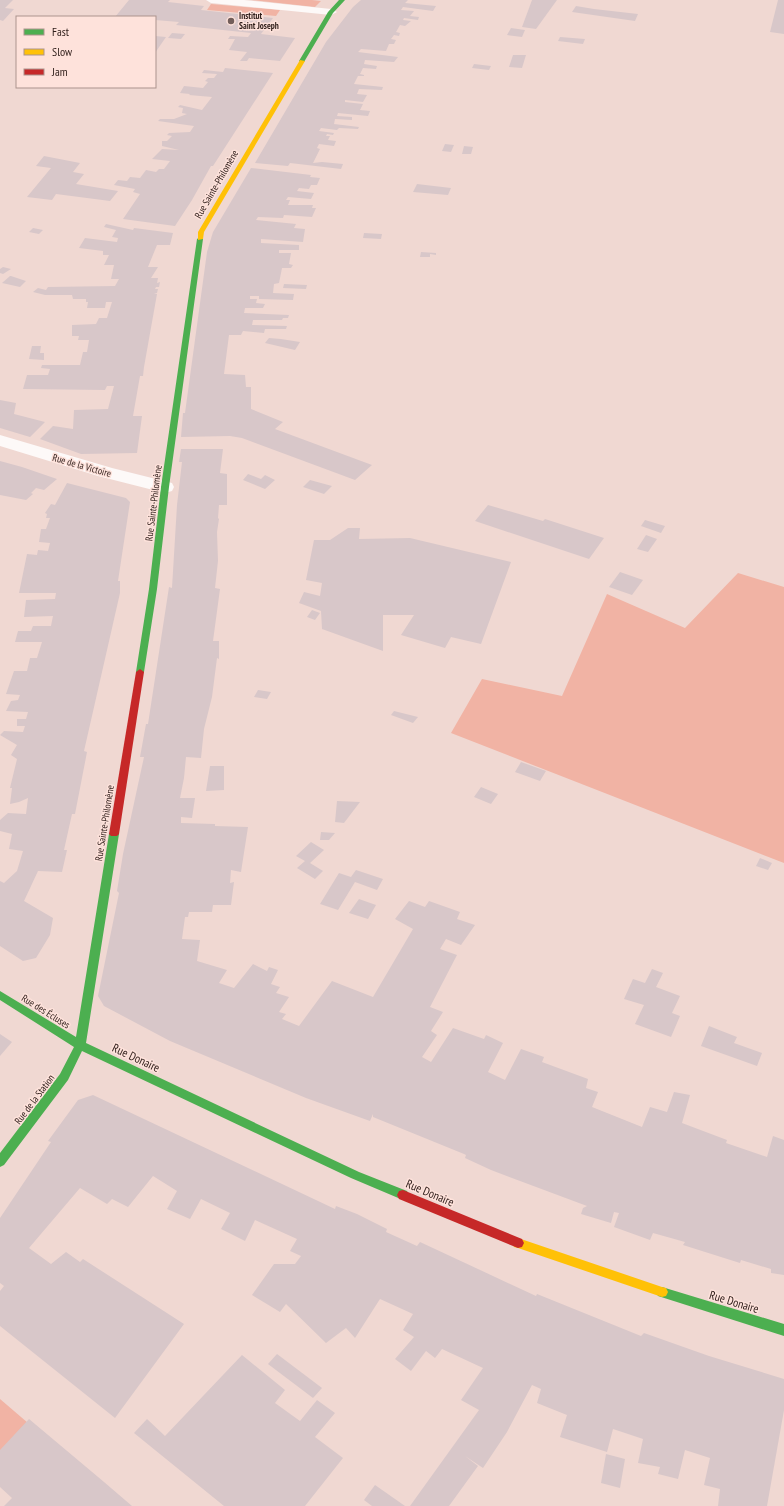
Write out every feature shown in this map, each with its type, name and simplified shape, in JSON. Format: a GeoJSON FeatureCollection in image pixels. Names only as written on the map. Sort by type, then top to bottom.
{"type":"FeatureCollection","features":[{"type":"Feature","properties":{"kind":"street","name":"Rue Sainte-Philomène"},"geometry":{"type":"LineString","coordinates":[[80,1045],[153,589],[165,487],[201,232],[331,12],[342,0]]}},
{"type":"Feature","properties":{"kind":"street","name":"Rue de la Victoire"},"geometry":{"type":"LineString","coordinates":[[0,440],[105,472],[165,487]]}},
{"type":"Feature","properties":{"kind":"street","name":"Rue des Écluses"},"geometry":{"type":"LineString","coordinates":[[0,995],[80,1045]]}},
{"type":"Feature","properties":{"kind":"street","name":"Rue de la Station"},"geometry":{"type":"LineString","coordinates":[[0,1162],[64,1077],[80,1045]]}},
{"type":"Feature","properties":{"kind":"street","name":"Rue Donaire"},"geometry":{"type":"LineString","coordinates":[[80,1045],[355,1175],[510,1240],[674,1296],[784,1330]]}},
{"type":"Feature","properties":{"kind":"lane"},"geometry":{"type":"LineString","coordinates":[[211,0],[331,12]]}},
{"type":"Feature","properties":{"kind":"shaded area"},"geometry":{"type":"Polygon","coordinates":[[[251,0],[312,0],[321,1],[315,7],[251,0]]]}},
{"type":"Feature","properties":{"kind":"shaded area"},"geometry":{"type":"Polygon","coordinates":[[[211,4],[280,10],[276,16],[207,10],[211,4]]]}},
{"type":"Feature","properties":{"kind":"shaded area"},"geometry":{"type":"Polygon","coordinates":[[[738,573],[784,587],[784,863],[451,733],[482,679],[562,696],[607,594],[685,628],[738,573]]]}},
{"type":"Feature","properties":{"kind":"shaded area"},"geometry":{"type":"Polygon","coordinates":[[[0,1399],[28,1423],[0,1451],[0,1399]]]}},
{"type":"Feature","properties":{"kind":"building"},"geometry":{"type":"Polygon","coordinates":[[[0,0],[13,0],[5,8],[14,9],[3,21],[0,20],[0,0]]]}},
{"type":"Feature","properties":{"kind":"building"},"geometry":{"type":"Polygon","coordinates":[[[129,0],[170,0],[168,2],[204,6],[201,10],[273,18],[261,34],[295,38],[280,61],[249,58],[247,61],[240,61],[247,52],[229,50],[235,39],[228,39],[230,36],[248,37],[251,33],[176,25],[179,22],[156,20],[156,16],[116,16],[129,0]]]}},
{"type":"Feature","properties":{"kind":"building"},"geometry":{"type":"Polygon","coordinates":[[[361,0],[408,0],[405,3],[436,6],[433,11],[403,7],[401,10],[414,11],[410,16],[419,17],[418,20],[404,18],[403,20],[411,21],[405,26],[400,25],[396,32],[400,33],[399,36],[394,35],[391,39],[396,40],[394,44],[389,44],[386,51],[361,49],[358,52],[398,57],[394,62],[365,60],[364,64],[377,66],[376,69],[363,68],[360,74],[364,76],[358,76],[354,84],[383,87],[382,90],[359,89],[357,94],[367,95],[363,102],[345,100],[345,102],[363,104],[360,110],[370,111],[368,116],[338,113],[337,116],[352,117],[352,120],[335,119],[334,124],[359,127],[358,129],[339,128],[337,130],[321,128],[319,131],[334,133],[333,135],[327,134],[326,136],[330,136],[328,140],[336,141],[334,146],[319,144],[317,148],[320,149],[313,163],[322,162],[343,164],[341,169],[290,163],[288,166],[255,163],[326,42],[353,7],[361,0]]]}},
{"type":"Feature","properties":{"kind":"building"},"geometry":{"type":"Polygon","coordinates":[[[532,0],[557,0],[536,29],[522,27],[532,0]]]}},
{"type":"Feature","properties":{"kind":"building"},"geometry":{"type":"Polygon","coordinates":[[[778,0],[784,0],[784,34],[770,32],[778,0]]]}},
{"type":"Feature","properties":{"kind":"building"},"geometry":{"type":"Polygon","coordinates":[[[576,6],[638,14],[635,21],[572,12],[576,6]]]}},
{"type":"Feature","properties":{"kind":"building"},"geometry":{"type":"Polygon","coordinates":[[[511,28],[525,30],[522,37],[507,35],[511,28]]]}},
{"type":"Feature","properties":{"kind":"building"},"geometry":{"type":"Polygon","coordinates":[[[172,33],[185,34],[181,39],[168,38],[172,33]]]}},
{"type":"Feature","properties":{"kind":"building"},"geometry":{"type":"Polygon","coordinates":[[[156,36],[166,37],[156,52],[156,36]]]}},
{"type":"Feature","properties":{"kind":"building"},"geometry":{"type":"Polygon","coordinates":[[[560,37],[585,39],[583,44],[558,41],[560,37]]]}},
{"type":"Feature","properties":{"kind":"building"},"geometry":{"type":"Polygon","coordinates":[[[513,55],[526,55],[522,68],[509,67],[513,55]]]}},
{"type":"Feature","properties":{"kind":"building"},"geometry":{"type":"Polygon","coordinates":[[[474,64],[491,66],[489,70],[472,68],[474,64]]]}},
{"type":"Feature","properties":{"kind":"building"},"geometry":{"type":"Polygon","coordinates":[[[225,68],[273,73],[213,166],[211,166],[192,200],[175,226],[123,219],[140,194],[133,192],[135,189],[114,185],[118,180],[127,181],[130,177],[140,178],[146,170],[156,172],[159,169],[164,169],[170,161],[152,159],[162,149],[179,150],[162,146],[162,141],[167,141],[172,136],[167,135],[169,133],[190,132],[194,126],[158,121],[160,119],[174,119],[187,114],[182,113],[183,108],[178,107],[180,105],[202,110],[212,97],[180,93],[184,86],[203,88],[208,82],[205,81],[208,78],[214,78],[217,74],[202,73],[204,70],[223,72],[225,68]]]}},
{"type":"Feature","properties":{"kind":"building"},"geometry":{"type":"Polygon","coordinates":[[[445,144],[454,145],[451,152],[442,151],[445,144]]]}},
{"type":"Feature","properties":{"kind":"building"},"geometry":{"type":"Polygon","coordinates":[[[464,146],[473,147],[471,154],[462,154],[464,146]]]}},
{"type":"Feature","properties":{"kind":"building"},"geometry":{"type":"Polygon","coordinates":[[[44,156],[80,163],[73,172],[84,174],[76,184],[118,191],[110,201],[56,194],[52,200],[27,197],[51,168],[36,166],[44,156]]]}},
{"type":"Feature","properties":{"kind":"building"},"geometry":{"type":"Polygon","coordinates":[[[251,168],[311,175],[310,177],[320,178],[317,185],[311,185],[309,189],[299,188],[297,191],[314,193],[311,199],[288,197],[286,200],[290,200],[288,205],[313,205],[312,208],[316,208],[312,217],[284,215],[283,218],[258,217],[256,220],[296,224],[294,228],[305,229],[303,242],[261,239],[261,243],[299,245],[299,250],[279,250],[279,253],[291,253],[289,264],[293,265],[291,268],[282,268],[279,283],[274,284],[273,293],[294,294],[293,300],[259,299],[259,296],[250,296],[250,299],[257,299],[256,303],[265,304],[263,308],[245,308],[244,313],[289,315],[288,318],[283,318],[282,320],[253,320],[252,325],[287,326],[286,329],[265,329],[264,333],[243,331],[241,335],[229,335],[224,374],[245,375],[246,387],[251,387],[251,409],[283,422],[275,429],[372,465],[355,480],[242,438],[230,436],[181,437],[183,413],[185,413],[207,252],[213,232],[251,168]]]}},
{"type":"Feature","properties":{"kind":"building"},"geometry":{"type":"Polygon","coordinates":[[[417,184],[451,188],[448,195],[413,192],[417,184]]]}},
{"type":"Feature","properties":{"kind":"building"},"geometry":{"type":"Polygon","coordinates":[[[106,224],[133,230],[134,228],[173,233],[170,245],[157,245],[148,267],[158,267],[151,278],[158,278],[157,283],[160,282],[159,287],[156,287],[155,289],[158,289],[157,293],[154,293],[157,294],[143,376],[140,376],[133,416],[142,416],[137,453],[81,454],[40,439],[53,426],[73,429],[74,410],[108,409],[114,386],[107,386],[105,390],[23,389],[27,375],[48,375],[50,369],[41,368],[42,365],[80,365],[83,352],[87,352],[89,340],[78,340],[79,336],[72,336],[72,325],[96,324],[99,318],[107,318],[112,302],[106,302],[105,308],[87,308],[88,302],[86,302],[86,299],[73,299],[72,295],[45,295],[33,292],[38,288],[46,290],[48,287],[115,286],[119,279],[111,279],[114,265],[104,265],[109,255],[103,255],[103,251],[79,248],[85,238],[117,242],[118,238],[112,237],[116,230],[104,227],[106,224]]]}},
{"type":"Feature","properties":{"kind":"building"},"geometry":{"type":"Polygon","coordinates":[[[33,228],[43,230],[39,234],[29,232],[33,228]]]}},
{"type":"Feature","properties":{"kind":"building"},"geometry":{"type":"Polygon","coordinates":[[[364,233],[382,234],[381,239],[363,238],[364,233]]]}},
{"type":"Feature","properties":{"kind":"building"},"geometry":{"type":"Polygon","coordinates":[[[421,252],[436,253],[436,255],[430,254],[430,257],[420,257],[421,252]]]}},
{"type":"Feature","properties":{"kind":"building"},"geometry":{"type":"Polygon","coordinates":[[[3,267],[11,269],[3,274],[0,273],[0,269],[3,267]]]}},
{"type":"Feature","properties":{"kind":"building"},"geometry":{"type":"Polygon","coordinates":[[[10,276],[26,281],[20,287],[2,283],[10,276]]]}},
{"type":"Feature","properties":{"kind":"building"},"geometry":{"type":"Polygon","coordinates":[[[284,284],[307,285],[306,289],[283,288],[284,284]]]}},
{"type":"Feature","properties":{"kind":"building"},"geometry":{"type":"Polygon","coordinates":[[[269,338],[300,342],[295,350],[265,343],[269,338]]]}},
{"type":"Feature","properties":{"kind":"building"},"geometry":{"type":"Polygon","coordinates":[[[32,346],[41,346],[40,353],[44,353],[44,360],[29,359],[32,346]]]}},
{"type":"Feature","properties":{"kind":"building"},"geometry":{"type":"Polygon","coordinates":[[[0,400],[16,403],[14,414],[45,422],[30,437],[0,428],[0,400]]]}},
{"type":"Feature","properties":{"kind":"building"},"geometry":{"type":"Polygon","coordinates":[[[181,449],[223,449],[220,473],[227,474],[227,505],[219,505],[217,532],[218,561],[215,588],[220,589],[213,641],[219,641],[219,659],[217,658],[212,697],[204,729],[201,758],[186,757],[180,798],[195,798],[192,818],[181,817],[181,823],[248,827],[241,872],[231,870],[230,883],[234,882],[231,905],[213,905],[212,912],[189,912],[188,917],[185,917],[182,939],[200,940],[197,961],[227,970],[219,983],[234,988],[253,964],[267,971],[269,967],[278,970],[271,984],[280,987],[276,993],[289,997],[279,1012],[286,1014],[282,1019],[299,1026],[332,981],[373,997],[413,929],[395,919],[409,901],[425,907],[429,901],[460,912],[457,919],[475,925],[461,945],[446,939],[440,949],[457,955],[430,1007],[443,1012],[431,1031],[437,1035],[422,1057],[431,1062],[453,1028],[484,1039],[486,1035],[503,1043],[488,1072],[505,1080],[521,1049],[544,1057],[542,1062],[588,1079],[586,1088],[598,1092],[592,1107],[642,1127],[650,1107],[667,1112],[674,1092],[690,1095],[682,1123],[727,1140],[726,1143],[767,1157],[773,1136],[784,1140],[784,1275],[771,1273],[771,1269],[741,1260],[740,1263],[683,1245],[685,1242],[653,1233],[650,1240],[614,1227],[619,1213],[614,1212],[611,1223],[581,1214],[583,1208],[587,1206],[491,1170],[465,1158],[466,1155],[464,1154],[373,1117],[373,1114],[370,1121],[306,1098],[170,1041],[104,1006],[98,996],[119,893],[117,891],[123,854],[144,757],[140,757],[146,724],[148,724],[169,587],[172,588],[177,505],[182,462],[179,462],[181,449]]]}},
{"type":"Feature","properties":{"kind":"building"},"geometry":{"type":"Polygon","coordinates":[[[0,461],[57,479],[44,490],[36,488],[31,493],[33,494],[26,500],[0,495],[0,461]]]}},
{"type":"Feature","properties":{"kind":"building"},"geometry":{"type":"Polygon","coordinates":[[[248,474],[261,479],[265,475],[275,480],[265,489],[243,480],[248,474]]]}},
{"type":"Feature","properties":{"kind":"building"},"geometry":{"type":"Polygon","coordinates":[[[310,480],[332,486],[324,494],[303,487],[310,480]]]}},
{"type":"Feature","properties":{"kind":"building"},"geometry":{"type":"Polygon","coordinates":[[[67,483],[126,498],[130,502],[118,581],[120,581],[120,593],[84,751],[87,752],[75,814],[72,814],[64,850],[67,850],[62,872],[38,871],[24,901],[53,918],[50,935],[36,958],[23,961],[0,946],[0,881],[4,883],[17,871],[23,851],[9,849],[12,834],[0,831],[0,820],[8,813],[26,814],[28,798],[10,804],[12,788],[10,788],[17,759],[11,755],[17,745],[0,735],[4,731],[23,732],[25,726],[17,726],[17,719],[26,719],[28,712],[6,711],[11,701],[18,700],[20,695],[6,694],[14,671],[27,671],[30,658],[37,658],[42,642],[15,642],[18,631],[31,631],[33,626],[51,626],[53,616],[24,617],[26,600],[55,599],[56,593],[19,593],[27,554],[37,555],[38,550],[48,551],[50,543],[39,542],[41,529],[46,529],[50,518],[46,518],[47,514],[45,513],[51,504],[55,505],[67,483]]]}},
{"type":"Feature","properties":{"kind":"building"},"geometry":{"type":"Polygon","coordinates":[[[488,505],[543,521],[545,519],[604,538],[589,559],[475,521],[488,505]]]}},
{"type":"Feature","properties":{"kind":"building"},"geometry":{"type":"Polygon","coordinates":[[[645,520],[665,526],[661,533],[641,526],[645,520]]]}},
{"type":"Feature","properties":{"kind":"building"},"geometry":{"type":"Polygon","coordinates":[[[348,528],[360,528],[359,539],[410,538],[511,562],[481,644],[451,637],[445,648],[401,635],[414,615],[383,615],[383,651],[322,629],[321,611],[299,603],[304,592],[320,596],[322,583],[306,580],[314,540],[330,540],[348,528]]]}},
{"type":"Feature","properties":{"kind":"building"},"geometry":{"type":"Polygon","coordinates":[[[646,535],[657,539],[648,552],[637,549],[646,535]]]}},
{"type":"Feature","properties":{"kind":"building"},"geometry":{"type":"Polygon","coordinates":[[[620,572],[643,580],[632,595],[609,587],[620,572]]]}},
{"type":"Feature","properties":{"kind":"building"},"geometry":{"type":"Polygon","coordinates":[[[312,610],[320,613],[315,620],[307,617],[312,610]]]}},
{"type":"Feature","properties":{"kind":"building"},"geometry":{"type":"Polygon","coordinates":[[[258,690],[271,692],[267,699],[254,697],[258,690]]]}},
{"type":"Feature","properties":{"kind":"building"},"geometry":{"type":"Polygon","coordinates":[[[394,711],[418,717],[413,723],[391,715],[394,711]]]}},
{"type":"Feature","properties":{"kind":"building"},"geometry":{"type":"Polygon","coordinates":[[[521,762],[546,771],[540,781],[515,772],[521,762]]]}},
{"type":"Feature","properties":{"kind":"building"},"geometry":{"type":"Polygon","coordinates":[[[210,766],[224,766],[224,790],[206,791],[210,766]]]}},
{"type":"Feature","properties":{"kind":"building"},"geometry":{"type":"Polygon","coordinates":[[[481,787],[498,794],[491,804],[474,797],[481,787]]]}},
{"type":"Feature","properties":{"kind":"building"},"geometry":{"type":"Polygon","coordinates":[[[337,801],[360,802],[344,823],[335,822],[337,801]]]}},
{"type":"Feature","properties":{"kind":"building"},"geometry":{"type":"Polygon","coordinates":[[[321,832],[335,833],[329,840],[320,840],[321,832]]]}},
{"type":"Feature","properties":{"kind":"building"},"geometry":{"type":"Polygon","coordinates":[[[311,842],[324,850],[310,863],[323,871],[315,879],[297,868],[305,861],[296,856],[311,842]]]}},
{"type":"Feature","properties":{"kind":"building"},"geometry":{"type":"Polygon","coordinates":[[[760,858],[772,863],[768,870],[756,866],[760,858]]]}},
{"type":"Feature","properties":{"kind":"building"},"geometry":{"type":"Polygon","coordinates":[[[356,870],[383,879],[377,890],[355,882],[338,910],[320,904],[339,873],[351,877],[356,870]]]}},
{"type":"Feature","properties":{"kind":"building"},"geometry":{"type":"Polygon","coordinates":[[[359,899],[376,905],[368,919],[349,913],[359,899]]]}},
{"type":"Feature","properties":{"kind":"building"},"geometry":{"type":"Polygon","coordinates":[[[652,969],[663,973],[656,987],[680,996],[672,1013],[680,1016],[671,1037],[635,1024],[644,1005],[624,999],[633,979],[645,983],[652,969]]]}},
{"type":"Feature","properties":{"kind":"building"},"geometry":{"type":"Polygon","coordinates":[[[709,1026],[737,1037],[734,1043],[762,1053],[757,1066],[701,1046],[709,1026]]]}},
{"type":"Feature","properties":{"kind":"building"},"geometry":{"type":"Polygon","coordinates":[[[0,1034],[12,1042],[0,1056],[0,1034]]]}},
{"type":"Feature","properties":{"kind":"building"},"geometry":{"type":"Polygon","coordinates":[[[93,1095],[335,1209],[336,1206],[357,1214],[387,1229],[386,1232],[417,1246],[420,1242],[536,1296],[537,1294],[641,1336],[644,1333],[709,1356],[784,1379],[784,1410],[767,1506],[718,1506],[720,1489],[704,1485],[710,1458],[685,1450],[678,1479],[658,1474],[660,1467],[638,1463],[643,1439],[613,1429],[607,1452],[560,1437],[567,1415],[537,1403],[541,1389],[532,1385],[507,1432],[483,1468],[465,1456],[478,1466],[449,1506],[410,1506],[479,1410],[461,1400],[483,1368],[442,1349],[435,1358],[426,1351],[411,1371],[395,1359],[414,1337],[403,1330],[413,1314],[380,1299],[355,1338],[346,1328],[326,1343],[286,1304],[280,1312],[252,1295],[274,1264],[295,1264],[301,1256],[290,1251],[297,1239],[255,1220],[245,1241],[221,1229],[230,1213],[201,1199],[190,1219],[167,1209],[177,1191],[153,1176],[128,1207],[112,1199],[107,1204],[80,1188],[29,1248],[51,1264],[66,1252],[80,1262],[83,1259],[184,1324],[115,1418],[0,1326],[0,1291],[4,1286],[0,1283],[0,1218],[51,1142],[48,1141],[78,1100],[93,1095]]]}},
{"type":"Feature","properties":{"kind":"building"},"geometry":{"type":"Polygon","coordinates":[[[277,1354],[322,1388],[313,1398],[268,1364],[277,1354]]]}},
{"type":"Feature","properties":{"kind":"building"},"geometry":{"type":"Polygon","coordinates":[[[242,1355],[285,1390],[275,1403],[300,1421],[317,1400],[335,1413],[315,1437],[343,1458],[305,1506],[224,1506],[134,1433],[147,1419],[165,1436],[242,1355]]]}},
{"type":"Feature","properties":{"kind":"building"},"geometry":{"type":"Polygon","coordinates":[[[29,1419],[132,1506],[4,1506],[12,1498],[0,1487],[0,1450],[29,1419]]]}},
{"type":"Feature","properties":{"kind":"building"},"geometry":{"type":"Polygon","coordinates":[[[606,1454],[625,1459],[620,1488],[601,1483],[606,1454]]]}},
{"type":"Feature","properties":{"kind":"building"},"geometry":{"type":"Polygon","coordinates":[[[375,1485],[405,1506],[372,1506],[364,1500],[375,1485]]]}},
{"type":"Feature","properties":{"kind":"traffic: fast"},"geometry":{"type":"LineString","coordinates":[[302,61],[331,12],[342,0]]}},
{"type":"Feature","properties":{"kind":"traffic: fast"},"geometry":{"type":"LineString","coordinates":[[140,672],[153,589],[165,487],[200,239]]}},
{"type":"Feature","properties":{"kind":"traffic: fast"},"geometry":{"type":"LineString","coordinates":[[0,1162],[64,1077],[80,1045],[114,834]]}},
{"type":"Feature","properties":{"kind":"traffic: fast"},"geometry":{"type":"LineString","coordinates":[[0,995],[80,1045],[355,1175],[403,1195]]}},
{"type":"Feature","properties":{"kind":"traffic: fast"},"geometry":{"type":"LineString","coordinates":[[662,1292],[784,1330]]}},
{"type":"Feature","properties":{"kind":"traffic: slow"},"geometry":{"type":"LineString","coordinates":[[200,239],[201,232],[302,61]]}},
{"type":"Feature","properties":{"kind":"traffic: slow"},"geometry":{"type":"LineString","coordinates":[[518,1243],[662,1292]]}},
{"type":"Feature","properties":{"kind":"traffic: jam"},"geometry":{"type":"LineString","coordinates":[[114,834],[140,672]]}},
{"type":"Feature","properties":{"kind":"traffic: jam"},"geometry":{"type":"LineString","coordinates":[[403,1195],[518,1243]]}},
{"type":"Feature","properties":{"kind":"place","name":"Institut Saint Joseph"},"geometry":{"type":"Point","coordinates":[231,21]}}]}
